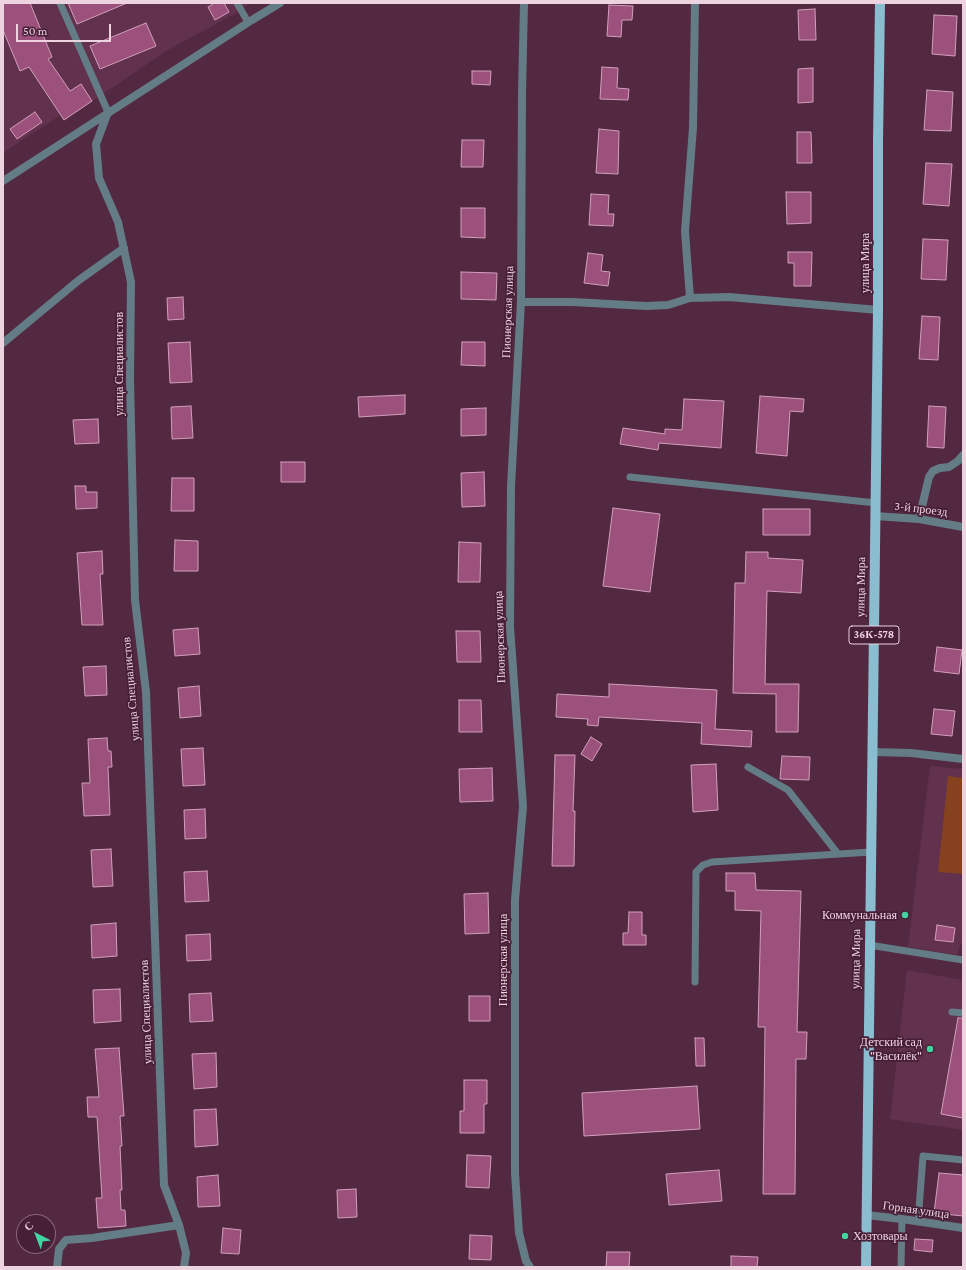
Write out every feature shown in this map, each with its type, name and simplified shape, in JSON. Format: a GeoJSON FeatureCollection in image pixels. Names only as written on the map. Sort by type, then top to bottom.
{"type":"FeatureCollection","features":[{"type":"Feature","properties":{"kind":"main road","name":"улица Мира"},"geometry":{"type":"LineString","coordinates":[[866,1267],[869,945],[876,502],[880,3]]}},
{"type":"Feature","properties":{"kind":"street"},"geometry":{"type":"LineString","coordinates":[[3,181],[248,22],[280,3]]}},
{"type":"Feature","properties":{"kind":"street","name":"Пионерская улица"},"geometry":{"type":"LineString","coordinates":[[524,3],[521,302],[511,486],[510,627],[523,806],[515,900],[514,1173],[519,1233],[524,1255],[530,1267]]}},
{"type":"Feature","properties":{"kind":"street"},"geometry":{"type":"LineString","coordinates":[[690,298],[685,231],[693,128],[696,3]]}},
{"type":"Feature","properties":{"kind":"street","name":"улица Специалистов"},"geometry":{"type":"LineString","coordinates":[[108,112],[96,144],[99,178],[118,222],[131,282],[130,379],[135,600],[146,692],[164,1185],[179,1225],[186,1253],[184,1267]]}},
{"type":"Feature","properties":{"kind":"street"},"geometry":{"type":"LineString","coordinates":[[3,343],[78,280],[124,248]]}},
{"type":"Feature","properties":{"kind":"street"},"geometry":{"type":"LineString","coordinates":[[521,302],[573,302],[646,306],[668,305],[690,298],[729,297],[878,310]]}},
{"type":"Feature","properties":{"kind":"street"},"geometry":{"type":"LineString","coordinates":[[919,519],[929,478],[933,471],[940,468],[949,467],[958,462],[963,456]]}},
{"type":"Feature","properties":{"kind":"street","name":"3-й проезд"},"geometry":{"type":"LineString","coordinates":[[875,516],[919,519],[963,527]]}},
{"type":"Feature","properties":{"kind":"street"},"geometry":{"type":"LineString","coordinates":[[872,752],[911,753],[963,759]]}},
{"type":"Feature","properties":{"kind":"street","name":"Горная улица"},"geometry":{"type":"LineString","coordinates":[[866,1215],[963,1228]]}},
{"type":"Feature","properties":{"kind":"street"},"geometry":{"type":"LineString","coordinates":[[57,1267],[59,1250],[66,1240],[92,1238],[179,1225]]}},
{"type":"Feature","properties":{"kind":"lane"},"geometry":{"type":"LineString","coordinates":[[60,3],[108,112]]}},
{"type":"Feature","properties":{"kind":"lane"},"geometry":{"type":"LineString","coordinates":[[237,3],[248,22]]}},
{"type":"Feature","properties":{"kind":"lane"},"geometry":{"type":"LineString","coordinates":[[630,477],[876,502]]}},
{"type":"Feature","properties":{"kind":"lane"},"geometry":{"type":"LineString","coordinates":[[748,767],[788,790],[838,854]]}},
{"type":"Feature","properties":{"kind":"lane"},"geometry":{"type":"LineString","coordinates":[[695,982],[696,872],[703,865],[712,862],[871,852]]}},
{"type":"Feature","properties":{"kind":"lane"},"geometry":{"type":"LineString","coordinates":[[869,945],[963,960]]}},
{"type":"Feature","properties":{"kind":"lane"},"geometry":{"type":"LineString","coordinates":[[952,1012],[963,1014]]}},
{"type":"Feature","properties":{"kind":"lane"},"geometry":{"type":"LineString","coordinates":[[918,1222],[923,1156],[963,1160]]}},
{"type":"Feature","properties":{"kind":"lane"},"geometry":{"type":"LineString","coordinates":[[901,1267],[902,1219]]}},
{"type":"Feature","properties":{"kind":"shaded area"},"geometry":{"type":"Polygon","coordinates":[[[3,3],[251,3],[236,13],[168,50],[64,120],[61,115],[3,153],[3,3]]]}},
{"type":"Feature","properties":{"kind":"shaded area"},"geometry":{"type":"Polygon","coordinates":[[[930,766],[963,769],[963,943],[961,943],[957,955],[908,947],[930,766]]]}},
{"type":"Feature","properties":{"kind":"shaded area"},"geometry":{"type":"Polygon","coordinates":[[[948,776],[963,778],[963,874],[938,872],[948,776]]]}},
{"type":"Feature","properties":{"kind":"shaded area","name":"Детский сад \"Василёк\""},"geometry":{"type":"Polygon","coordinates":[[[907,970],[963,980],[963,1130],[890,1119],[907,970]]]}},
{"type":"Feature","properties":{"kind":"building"},"geometry":{"type":"Polygon","coordinates":[[[3,3],[30,3],[52,57],[48,59],[70,91],[81,84],[92,101],[64,120],[29,67],[20,71],[3,30],[3,3]]]}},
{"type":"Feature","properties":{"kind":"building"},"geometry":{"type":"Polygon","coordinates":[[[68,3],[127,3],[77,24],[68,3]]]}},
{"type":"Feature","properties":{"kind":"building"},"geometry":{"type":"Polygon","coordinates":[[[212,3],[224,3],[229,12],[215,20],[208,7],[212,5],[212,3]]]}},
{"type":"Feature","properties":{"kind":"building"},"geometry":{"type":"Polygon","coordinates":[[[609,5],[633,6],[632,20],[622,20],[621,37],[607,36],[609,5]]]}},
{"type":"Feature","properties":{"kind":"building"},"geometry":{"type":"Polygon","coordinates":[[[815,9],[816,40],[799,40],[798,10],[815,9]]]}},
{"type":"Feature","properties":{"kind":"building"},"geometry":{"type":"Polygon","coordinates":[[[934,15],[957,16],[955,56],[932,54],[934,15]]]}},
{"type":"Feature","properties":{"kind":"building"},"geometry":{"type":"Polygon","coordinates":[[[146,23],[156,46],[100,69],[90,46],[146,23]]]}},
{"type":"Feature","properties":{"kind":"building"},"geometry":{"type":"Polygon","coordinates":[[[602,67],[618,68],[617,88],[629,89],[628,100],[600,99],[602,67]]]}},
{"type":"Feature","properties":{"kind":"building"},"geometry":{"type":"Polygon","coordinates":[[[813,68],[813,102],[798,103],[798,69],[813,68]]]}},
{"type":"Feature","properties":{"kind":"building"},"geometry":{"type":"Polygon","coordinates":[[[472,71],[491,71],[490,85],[472,84],[472,71]]]}},
{"type":"Feature","properties":{"kind":"building"},"geometry":{"type":"Polygon","coordinates":[[[927,90],[953,92],[951,131],[924,130],[927,90]]]}},
{"type":"Feature","properties":{"kind":"building"},"geometry":{"type":"Polygon","coordinates":[[[35,112],[42,122],[17,139],[10,129],[35,112]]]}},
{"type":"Feature","properties":{"kind":"building"},"geometry":{"type":"Polygon","coordinates":[[[599,129],[619,131],[618,174],[596,173],[599,129]]]}},
{"type":"Feature","properties":{"kind":"building"},"geometry":{"type":"Polygon","coordinates":[[[797,132],[811,132],[812,163],[797,163],[797,132]]]}},
{"type":"Feature","properties":{"kind":"building"},"geometry":{"type":"Polygon","coordinates":[[[462,140],[484,140],[483,167],[461,167],[462,140]]]}},
{"type":"Feature","properties":{"kind":"building"},"geometry":{"type":"Polygon","coordinates":[[[926,163],[952,164],[949,206],[923,204],[926,163]]]}},
{"type":"Feature","properties":{"kind":"building"},"geometry":{"type":"Polygon","coordinates":[[[786,192],[811,192],[811,223],[787,224],[786,192]]]}},
{"type":"Feature","properties":{"kind":"building"},"geometry":{"type":"Polygon","coordinates":[[[591,194],[609,195],[608,214],[614,214],[613,226],[589,225],[591,194]]]}},
{"type":"Feature","properties":{"kind":"building"},"geometry":{"type":"Polygon","coordinates":[[[461,208],[485,208],[485,238],[461,237],[461,208]]]}},
{"type":"Feature","properties":{"kind":"building"},"geometry":{"type":"Polygon","coordinates":[[[923,239],[948,240],[946,280],[921,279],[923,239]]]}},
{"type":"Feature","properties":{"kind":"building"},"geometry":{"type":"Polygon","coordinates":[[[788,252],[812,252],[811,286],[794,286],[794,263],[788,263],[788,252]]]}},
{"type":"Feature","properties":{"kind":"building"},"geometry":{"type":"Polygon","coordinates":[[[588,253],[603,255],[601,271],[610,272],[608,286],[584,283],[588,253]]]}},
{"type":"Feature","properties":{"kind":"building"},"geometry":{"type":"Polygon","coordinates":[[[461,272],[497,273],[496,300],[461,299],[461,272]]]}},
{"type":"Feature","properties":{"kind":"building"},"geometry":{"type":"Polygon","coordinates":[[[183,297],[184,319],[168,320],[167,298],[183,297]]]}},
{"type":"Feature","properties":{"kind":"building"},"geometry":{"type":"Polygon","coordinates":[[[922,316],[940,317],[938,360],[919,359],[922,316]]]}},
{"type":"Feature","properties":{"kind":"building"},"geometry":{"type":"Polygon","coordinates":[[[190,342],[192,382],[170,383],[168,343],[190,342]]]}},
{"type":"Feature","properties":{"kind":"building"},"geometry":{"type":"Polygon","coordinates":[[[462,342],[485,342],[485,366],[461,365],[462,342]]]}},
{"type":"Feature","properties":{"kind":"building"},"geometry":{"type":"Polygon","coordinates":[[[405,395],[405,414],[359,417],[358,397],[405,395]]]}},
{"type":"Feature","properties":{"kind":"building"},"geometry":{"type":"Polygon","coordinates":[[[760,396],[804,399],[803,412],[790,411],[787,456],[756,453],[760,396]]]}},
{"type":"Feature","properties":{"kind":"building"},"geometry":{"type":"Polygon","coordinates":[[[684,399],[724,401],[721,448],[659,443],[658,450],[620,444],[623,428],[665,434],[665,429],[682,430],[684,399]]]}},
{"type":"Feature","properties":{"kind":"building"},"geometry":{"type":"Polygon","coordinates":[[[191,406],[193,438],[172,439],[171,407],[191,406]]]}},
{"type":"Feature","properties":{"kind":"building"},"geometry":{"type":"Polygon","coordinates":[[[929,406],[946,407],[944,448],[927,447],[929,406]]]}},
{"type":"Feature","properties":{"kind":"building"},"geometry":{"type":"Polygon","coordinates":[[[486,408],[486,435],[461,436],[461,409],[486,408]]]}},
{"type":"Feature","properties":{"kind":"building"},"geometry":{"type":"Polygon","coordinates":[[[98,419],[99,443],[75,444],[73,420],[98,419]]]}},
{"type":"Feature","properties":{"kind":"building"},"geometry":{"type":"Polygon","coordinates":[[[281,462],[305,462],[305,482],[281,482],[281,462]]]}},
{"type":"Feature","properties":{"kind":"building"},"geometry":{"type":"Polygon","coordinates":[[[484,472],[485,506],[462,507],[461,473],[484,472]]]}},
{"type":"Feature","properties":{"kind":"building"},"geometry":{"type":"Polygon","coordinates":[[[172,478],[194,478],[194,511],[171,511],[172,478]]]}},
{"type":"Feature","properties":{"kind":"building"},"geometry":{"type":"Polygon","coordinates":[[[75,486],[86,486],[86,492],[97,492],[97,508],[76,509],[75,486]]]}},
{"type":"Feature","properties":{"kind":"building"},"geometry":{"type":"Polygon","coordinates":[[[613,508],[660,514],[650,592],[603,586],[613,508]]]}},
{"type":"Feature","properties":{"kind":"building"},"geometry":{"type":"Polygon","coordinates":[[[763,509],[810,509],[810,535],[763,535],[763,509]]]}},
{"type":"Feature","properties":{"kind":"building"},"geometry":{"type":"Polygon","coordinates":[[[175,540],[198,541],[198,571],[174,571],[175,540]]]}},
{"type":"Feature","properties":{"kind":"building"},"geometry":{"type":"Polygon","coordinates":[[[459,542],[481,543],[480,582],[458,582],[459,542]]]}},
{"type":"Feature","properties":{"kind":"building"},"geometry":{"type":"Polygon","coordinates":[[[102,551],[103,574],[100,574],[103,625],[82,625],[77,553],[102,551]]]}},
{"type":"Feature","properties":{"kind":"building"},"geometry":{"type":"Polygon","coordinates":[[[746,552],[768,552],[768,558],[803,560],[801,593],[767,591],[765,684],[799,684],[798,732],[776,732],[776,694],[733,693],[735,583],[745,583],[746,552]]]}},
{"type":"Feature","properties":{"kind":"building"},"geometry":{"type":"Polygon","coordinates":[[[198,628],[200,654],[175,656],[173,630],[198,628]]]}},
{"type":"Feature","properties":{"kind":"building"},"geometry":{"type":"Polygon","coordinates":[[[456,631],[480,631],[481,662],[457,662],[456,631]]]}},
{"type":"Feature","properties":{"kind":"building"},"geometry":{"type":"Polygon","coordinates":[[[937,647],[962,650],[959,674],[934,671],[937,647]]]}},
{"type":"Feature","properties":{"kind":"building"},"geometry":{"type":"Polygon","coordinates":[[[106,666],[107,695],[85,696],[83,667],[106,666]]]}},
{"type":"Feature","properties":{"kind":"building"},"geometry":{"type":"Polygon","coordinates":[[[609,684],[717,690],[715,729],[752,731],[751,747],[701,744],[702,723],[599,717],[598,726],[587,725],[588,719],[556,717],[557,694],[609,697],[609,684]]]}},
{"type":"Feature","properties":{"kind":"building"},"geometry":{"type":"Polygon","coordinates":[[[199,686],[201,716],[180,718],[178,688],[199,686]]]}},
{"type":"Feature","properties":{"kind":"building"},"geometry":{"type":"Polygon","coordinates":[[[459,700],[481,700],[482,732],[459,732],[459,700]]]}},
{"type":"Feature","properties":{"kind":"building"},"geometry":{"type":"Polygon","coordinates":[[[934,709],[955,711],[952,736],[931,734],[934,709]]]}},
{"type":"Feature","properties":{"kind":"building"},"geometry":{"type":"Polygon","coordinates":[[[591,737],[602,744],[592,761],[581,754],[591,737]]]}},
{"type":"Feature","properties":{"kind":"building"},"geometry":{"type":"Polygon","coordinates":[[[107,738],[108,751],[111,751],[112,767],[108,767],[110,815],[84,816],[82,783],[90,783],[88,739],[107,738]]]}},
{"type":"Feature","properties":{"kind":"building"},"geometry":{"type":"Polygon","coordinates":[[[203,748],[205,785],[183,786],[181,749],[203,748]]]}},
{"type":"Feature","properties":{"kind":"building"},"geometry":{"type":"Polygon","coordinates":[[[555,755],[575,755],[573,811],[575,811],[574,866],[552,866],[555,755]]]}},
{"type":"Feature","properties":{"kind":"building"},"geometry":{"type":"Polygon","coordinates":[[[782,756],[810,757],[809,780],[780,779],[782,756]]]}},
{"type":"Feature","properties":{"kind":"building"},"geometry":{"type":"Polygon","coordinates":[[[716,764],[718,810],[693,812],[691,765],[716,764]]]}},
{"type":"Feature","properties":{"kind":"building"},"geometry":{"type":"Polygon","coordinates":[[[492,768],[493,801],[460,802],[459,769],[492,768]]]}},
{"type":"Feature","properties":{"kind":"building"},"geometry":{"type":"Polygon","coordinates":[[[205,809],[206,838],[185,839],[184,810],[205,809]]]}},
{"type":"Feature","properties":{"kind":"building"},"geometry":{"type":"Polygon","coordinates":[[[111,849],[113,886],[93,887],[91,850],[111,849]]]}},
{"type":"Feature","properties":{"kind":"building"},"geometry":{"type":"Polygon","coordinates":[[[207,871],[209,901],[185,902],[184,872],[207,871]]]}},
{"type":"Feature","properties":{"kind":"building"},"geometry":{"type":"Polygon","coordinates":[[[726,873],[755,873],[756,890],[801,891],[797,1032],[807,1032],[806,1059],[796,1059],[795,1194],[763,1194],[765,1027],[758,1027],[761,911],[735,910],[735,891],[726,891],[726,873]]]}},
{"type":"Feature","properties":{"kind":"building"},"geometry":{"type":"Polygon","coordinates":[[[488,893],[489,933],[465,934],[464,894],[488,893]]]}},
{"type":"Feature","properties":{"kind":"building"},"geometry":{"type":"Polygon","coordinates":[[[629,912],[642,912],[642,935],[646,935],[646,945],[623,945],[623,933],[628,933],[629,912]]]}},
{"type":"Feature","properties":{"kind":"building"},"geometry":{"type":"Polygon","coordinates":[[[116,923],[117,956],[92,958],[91,925],[116,923]]]}},
{"type":"Feature","properties":{"kind":"building"},"geometry":{"type":"Polygon","coordinates":[[[937,925],[955,928],[953,942],[935,940],[937,925]]]}},
{"type":"Feature","properties":{"kind":"building"},"geometry":{"type":"Polygon","coordinates":[[[210,934],[211,960],[187,961],[186,935],[210,934]]]}},
{"type":"Feature","properties":{"kind":"building"},"geometry":{"type":"Polygon","coordinates":[[[120,989],[121,1021],[94,1023],[93,990],[120,989]]]}},
{"type":"Feature","properties":{"kind":"building"},"geometry":{"type":"Polygon","coordinates":[[[211,993],[213,1021],[190,1022],[189,994],[211,993]]]}},
{"type":"Feature","properties":{"kind":"building"},"geometry":{"type":"Polygon","coordinates":[[[469,996],[490,996],[490,1021],[469,1021],[469,996]]]}},
{"type":"Feature","properties":{"kind":"building"},"geometry":{"type":"Polygon","coordinates":[[[958,1018],[963,1018],[963,1118],[941,1114],[958,1018]]]}},
{"type":"Feature","properties":{"kind":"building"},"geometry":{"type":"Polygon","coordinates":[[[695,1038],[704,1038],[705,1066],[696,1066],[695,1038]]]}},
{"type":"Feature","properties":{"kind":"building"},"geometry":{"type":"Polygon","coordinates":[[[119,1048],[124,1116],[120,1116],[122,1190],[120,1190],[121,1210],[125,1210],[126,1226],[98,1228],[96,1198],[102,1198],[97,1117],[88,1117],[87,1097],[99,1097],[95,1049],[119,1048]]]}},
{"type":"Feature","properties":{"kind":"building"},"geometry":{"type":"Polygon","coordinates":[[[216,1053],[217,1087],[194,1089],[192,1054],[216,1053]]]}},
{"type":"Feature","properties":{"kind":"building"},"geometry":{"type":"Polygon","coordinates":[[[464,1080],[487,1080],[487,1104],[484,1104],[484,1133],[460,1133],[460,1111],[464,1111],[464,1080]]]}},
{"type":"Feature","properties":{"kind":"building"},"geometry":{"type":"Polygon","coordinates":[[[697,1086],[700,1129],[584,1136],[582,1093],[697,1086]]]}},
{"type":"Feature","properties":{"kind":"building"},"geometry":{"type":"Polygon","coordinates":[[[216,1109],[218,1145],[195,1147],[194,1110],[216,1109]]]}},
{"type":"Feature","properties":{"kind":"building"},"geometry":{"type":"Polygon","coordinates":[[[467,1155],[491,1156],[489,1188],[466,1187],[467,1155]]]}},
{"type":"Feature","properties":{"kind":"building"},"geometry":{"type":"Polygon","coordinates":[[[719,1170],[722,1201],[669,1205],[666,1174],[719,1170]]]}},
{"type":"Feature","properties":{"kind":"building"},"geometry":{"type":"Polygon","coordinates":[[[939,1173],[963,1175],[963,1216],[934,1213],[939,1173]]]}},
{"type":"Feature","properties":{"kind":"building"},"geometry":{"type":"Polygon","coordinates":[[[218,1175],[220,1206],[198,1207],[197,1177],[218,1175]]]}},
{"type":"Feature","properties":{"kind":"building"},"geometry":{"type":"Polygon","coordinates":[[[356,1189],[357,1217],[338,1218],[337,1190],[356,1189]]]}},
{"type":"Feature","properties":{"kind":"building"},"geometry":{"type":"Polygon","coordinates":[[[223,1228],[241,1230],[239,1254],[221,1253],[223,1228]]]}},
{"type":"Feature","properties":{"kind":"building"},"geometry":{"type":"Polygon","coordinates":[[[470,1235],[492,1236],[491,1260],[469,1259],[470,1235]]]}},
{"type":"Feature","properties":{"kind":"building"},"geometry":{"type":"Polygon","coordinates":[[[915,1239],[933,1240],[932,1252],[914,1250],[915,1239]]]}},
{"type":"Feature","properties":{"kind":"building"},"geometry":{"type":"Polygon","coordinates":[[[607,1252],[630,1252],[629,1267],[606,1267],[607,1252]]]}},
{"type":"Feature","properties":{"kind":"building"},"geometry":{"type":"Polygon","coordinates":[[[731,1256],[758,1257],[757,1267],[731,1267],[731,1256]]]}},
{"type":"Feature","properties":{"kind":"place","name":"Коммунальная"},"geometry":{"type":"Point","coordinates":[905,915]}},
{"type":"Feature","properties":{"kind":"place","name":"Детский сад \"Василёк\""},"geometry":{"type":"Point","coordinates":[930,1049]}},
{"type":"Feature","properties":{"kind":"place","name":"Хозтовары"},"geometry":{"type":"Point","coordinates":[845,1236]}}]}
